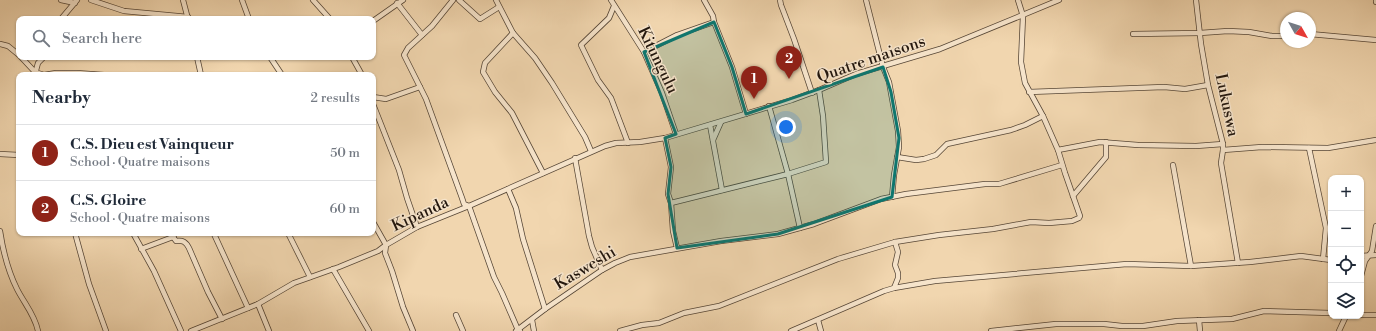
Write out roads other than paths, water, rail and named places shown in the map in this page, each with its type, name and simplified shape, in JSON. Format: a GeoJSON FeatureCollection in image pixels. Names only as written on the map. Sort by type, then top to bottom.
{"type":"FeatureCollection","features":[{"type":"Feature","properties":{"kind":"street"},"geometry":{"type":"LineString","coordinates":[[61,0],[76,2]]}},
{"type":"Feature","properties":{"kind":"street"},"geometry":{"type":"LineString","coordinates":[[91,0],[124,11],[170,16]]}},
{"type":"Feature","properties":{"kind":"street"},"geometry":{"type":"LineString","coordinates":[[183,0],[187,16]]}},
{"type":"Feature","properties":{"kind":"street"},"geometry":{"type":"LineString","coordinates":[[242,0],[248,16]]}},
{"type":"Feature","properties":{"kind":"street"},"geometry":{"type":"LineString","coordinates":[[313,0],[327,16]]}},
{"type":"Feature","properties":{"kind":"street"},"geometry":{"type":"LineString","coordinates":[[376,18],[395,2],[403,0]]}},
{"type":"Feature","properties":{"kind":"street"},"geometry":{"type":"LineString","coordinates":[[454,0],[432,26],[408,48],[404,55],[426,99],[463,202],[469,206],[494,277],[518,331]]}},
{"type":"Feature","properties":{"kind":"street"},"geometry":{"type":"LineString","coordinates":[[458,0],[480,20],[499,7]]}},
{"type":"Feature","properties":{"kind":"street"},"geometry":{"type":"LineString","coordinates":[[496,0],[514,33],[535,58],[548,77],[592,151]]}},
{"type":"Feature","properties":{"kind":"street"},"geometry":{"type":"LineString","coordinates":[[618,0],[613,3],[609,18],[606,22],[581,45],[598,80],[611,98],[628,143]]}},
{"type":"Feature","properties":{"kind":"street"},"geometry":{"type":"LineString","coordinates":[[704,0],[713,16],[732,67],[746,114]]}},
{"type":"Feature","properties":{"kind":"street"},"geometry":{"type":"LineString","coordinates":[[780,0],[780,5],[794,39],[812,93]]}},
{"type":"Feature","properties":{"kind":"street"},"geometry":{"type":"LineString","coordinates":[[866,0],[883,67],[889,82],[898,131],[899,147],[892,197]]}},
{"type":"Feature","properties":{"kind":"street"},"geometry":{"type":"LineString","coordinates":[[620,331],[642,325],[659,323],[684,313],[720,306],[838,260],[895,242],[993,229],[1031,222],[1049,223],[1077,220],[1080,216],[1058,150],[1043,116],[1024,83],[1021,62],[1023,16],[1018,0]]}},
{"type":"Feature","properties":{"kind":"street","name":"Quatre maisons"},"geometry":{"type":"LineString","coordinates":[[665,138],[812,93],[849,77],[940,49],[1059,0]]}},
{"type":"Feature","properties":{"kind":"street","name":"Lukuswa"},"geometry":{"type":"LineString","coordinates":[[1196,0],[1208,85],[1223,144],[1221,163],[1238,263]]}},
{"type":"Feature","properties":{"kind":"street"},"geometry":{"type":"LineString","coordinates":[[64,16],[76,2]]}},
{"type":"Feature","properties":{"kind":"street"},"geometry":{"type":"LineString","coordinates":[[395,2],[422,35]]}},
{"type":"Feature","properties":{"kind":"street","name":"Kitungulu"},"geometry":{"type":"LineString","coordinates":[[613,3],[644,52],[662,93],[676,134]]}},
{"type":"Feature","properties":{"kind":"street"},"geometry":{"type":"LineString","coordinates":[[644,52],[677,35],[714,22]]}},
{"type":"Feature","properties":{"kind":"street"},"geometry":{"type":"LineString","coordinates":[[1133,34],[1228,31],[1280,36]]}},
{"type":"Feature","properties":{"kind":"street"},"geometry":{"type":"LineString","coordinates":[[514,33],[485,63],[483,72],[495,92],[512,113],[543,173]]}},
{"type":"Feature","properties":{"kind":"street"},"geometry":{"type":"LineString","coordinates":[[1316,35],[1376,40]]}},
{"type":"Feature","properties":{"kind":"street"},"geometry":{"type":"LineString","coordinates":[[0,44],[8,46],[16,53]]}},
{"type":"Feature","properties":{"kind":"street"},"geometry":{"type":"LineString","coordinates":[[24,60],[34,72]]}},
{"type":"Feature","properties":{"kind":"street"},"geometry":{"type":"LineString","coordinates":[[35,72],[38,63],[41,60]]}},
{"type":"Feature","properties":{"kind":"street"},"geometry":{"type":"LineString","coordinates":[[198,60],[200,72]]}},
{"type":"Feature","properties":{"kind":"street"},"geometry":{"type":"LineString","coordinates":[[272,60],[280,72]]}},
{"type":"Feature","properties":{"kind":"street"},"geometry":{"type":"LineString","coordinates":[[354,60],[360,72]]}},
{"type":"Feature","properties":{"kind":"street"},"geometry":{"type":"LineString","coordinates":[[1029,92],[1164,87],[1185,89],[1208,85]]}},
{"type":"Feature","properties":{"kind":"street"},"geometry":{"type":"LineString","coordinates":[[376,97],[386,98],[420,87]]}},
{"type":"Feature","properties":{"kind":"street"},"geometry":{"type":"LineString","coordinates":[[671,203],[788,174],[826,162],[823,116],[819,90]]}},
{"type":"Feature","properties":{"kind":"street"},"geometry":{"type":"LineString","coordinates":[[770,106],[788,174],[800,228]]}},
{"type":"Feature","properties":{"kind":"street"},"geometry":{"type":"LineString","coordinates":[[376,112],[399,170],[417,227]]}},
{"type":"Feature","properties":{"kind":"street"},"geometry":{"type":"LineString","coordinates":[[897,157],[916,160],[924,159],[936,155],[947,144],[1011,130],[1043,116]]}},
{"type":"Feature","properties":{"kind":"street"},"geometry":{"type":"LineString","coordinates":[[713,140],[721,122]]}},
{"type":"Feature","properties":{"kind":"street"},"geometry":{"type":"LineString","coordinates":[[710,125],[722,190]]}},
{"type":"Feature","properties":{"kind":"street"},"geometry":{"type":"LineString","coordinates":[[665,138],[670,161],[668,194],[671,203],[673,231],[677,248]]}},
{"type":"Feature","properties":{"kind":"street","name":"Kipanda"},"geometry":{"type":"LineString","coordinates":[[191,331],[258,304],[294,283],[378,251],[417,227],[469,206],[592,151],[616,143],[628,143],[665,138]]}},
{"type":"Feature","properties":{"kind":"street"},"geometry":{"type":"LineString","coordinates":[[1223,150],[1270,147],[1336,147],[1376,140]]}},
{"type":"Feature","properties":{"kind":"street"},"geometry":{"type":"LineString","coordinates":[[1058,150],[1093,142],[1138,145],[1196,146],[1223,144]]}},
{"type":"Feature","properties":{"kind":"street"},"geometry":{"type":"LineString","coordinates":[[1073,196],[1106,158],[1106,142]]}},
{"type":"Feature","properties":{"kind":"street"},"geometry":{"type":"LineString","coordinates":[[1309,148],[1326,228],[1323,259]]}},
{"type":"Feature","properties":{"kind":"street"},"geometry":{"type":"LineString","coordinates":[[0,154],[16,155]]}},
{"type":"Feature","properties":{"kind":"street"},"geometry":{"type":"LineString","coordinates":[[576,158],[589,236],[602,270]]}},
{"type":"Feature","properties":{"kind":"street","name":"Kasweshi"},"geometry":{"type":"LineString","coordinates":[[518,331],[545,309],[602,270],[630,257],[732,239],[778,234],[854,210],[882,199],[985,184],[999,184],[1062,165]]}},
{"type":"Feature","properties":{"kind":"street"},"geometry":{"type":"LineString","coordinates":[[1173,165],[1191,266]]}},
{"type":"Feature","properties":{"kind":"street"},"geometry":{"type":"LineString","coordinates":[[508,189],[516,208],[523,239],[545,309]]}},
{"type":"Feature","properties":{"kind":"street"},"geometry":{"type":"LineString","coordinates":[[1364,264],[1372,251],[1376,226]]}},
{"type":"Feature","properties":{"kind":"street"},"geometry":{"type":"LineString","coordinates":[[376,227],[386,245],[385,253],[404,311],[413,331]]}},
{"type":"Feature","properties":{"kind":"street"},"geometry":{"type":"LineString","coordinates":[[0,231],[7,263],[17,288],[36,322],[38,331]]}},
{"type":"Feature","properties":{"kind":"street"},"geometry":{"type":"LineString","coordinates":[[76,236],[89,284],[106,331]]}},
{"type":"Feature","properties":{"kind":"street"},"geometry":{"type":"LineString","coordinates":[[134,236],[154,271],[181,331]]}},
{"type":"Feature","properties":{"kind":"street"},"geometry":{"type":"LineString","coordinates":[[141,249],[172,236]]}},
{"type":"Feature","properties":{"kind":"street"},"geometry":{"type":"LineString","coordinates":[[174,236],[176,241],[182,240],[190,248],[208,292],[222,319]]}},
{"type":"Feature","properties":{"kind":"street"},"geometry":{"type":"LineString","coordinates":[[215,236],[248,308]]}},
{"type":"Feature","properties":{"kind":"street"},"geometry":{"type":"LineString","coordinates":[[290,236],[310,277]]}},
{"type":"Feature","properties":{"kind":"street"},"geometry":{"type":"LineString","coordinates":[[894,288],[898,278],[895,265],[898,252],[895,242]]}},
{"type":"Feature","properties":{"kind":"street"},"geometry":{"type":"LineString","coordinates":[[1364,256],[1376,255]]}},
{"type":"Feature","properties":{"kind":"street"},"geometry":{"type":"LineString","coordinates":[[791,331],[884,291],[935,281],[1126,264],[1191,266],[1238,263],[1301,256],[1328,260]]}},
{"type":"Feature","properties":{"kind":"street"},"geometry":{"type":"LineString","coordinates":[[333,269],[369,331]]}},
{"type":"Feature","properties":{"kind":"street"},"geometry":{"type":"LineString","coordinates":[[258,304],[269,331]]}},
{"type":"Feature","properties":{"kind":"street"},"geometry":{"type":"LineString","coordinates":[[991,331],[1056,324],[1104,324],[1133,327],[1177,321],[1232,319],[1264,311],[1328,313]]}},
{"type":"Feature","properties":{"kind":"street"},"geometry":{"type":"LineString","coordinates":[[456,315],[463,331]]}},
{"type":"Feature","properties":{"kind":"street"},"geometry":{"type":"LineString","coordinates":[[1364,315],[1376,315]]}},
{"type":"Feature","properties":{"kind":"street"},"geometry":{"type":"LineString","coordinates":[[1339,331],[1345,319]]}},
{"type":"Feature","properties":{"kind":"street"},"geometry":{"type":"LineString","coordinates":[[532,320],[534,331]]}},
{"type":"Feature","properties":{"kind":"street"},"geometry":{"type":"LineString","coordinates":[[818,320],[821,331]]}},
{"type":"Feature","properties":{"kind":"street"},"geometry":{"type":"LineString","coordinates":[[1199,320],[1200,331]]}},
{"type":"Feature","properties":{"kind":"place","name":"C.S. Gloire"},"geometry":{"type":"Point","coordinates":[789,79]}},
{"type":"Feature","properties":{"kind":"place","name":"C.S. Dieu est Vainqueur"},"geometry":{"type":"Point","coordinates":[754,99]}}]}
